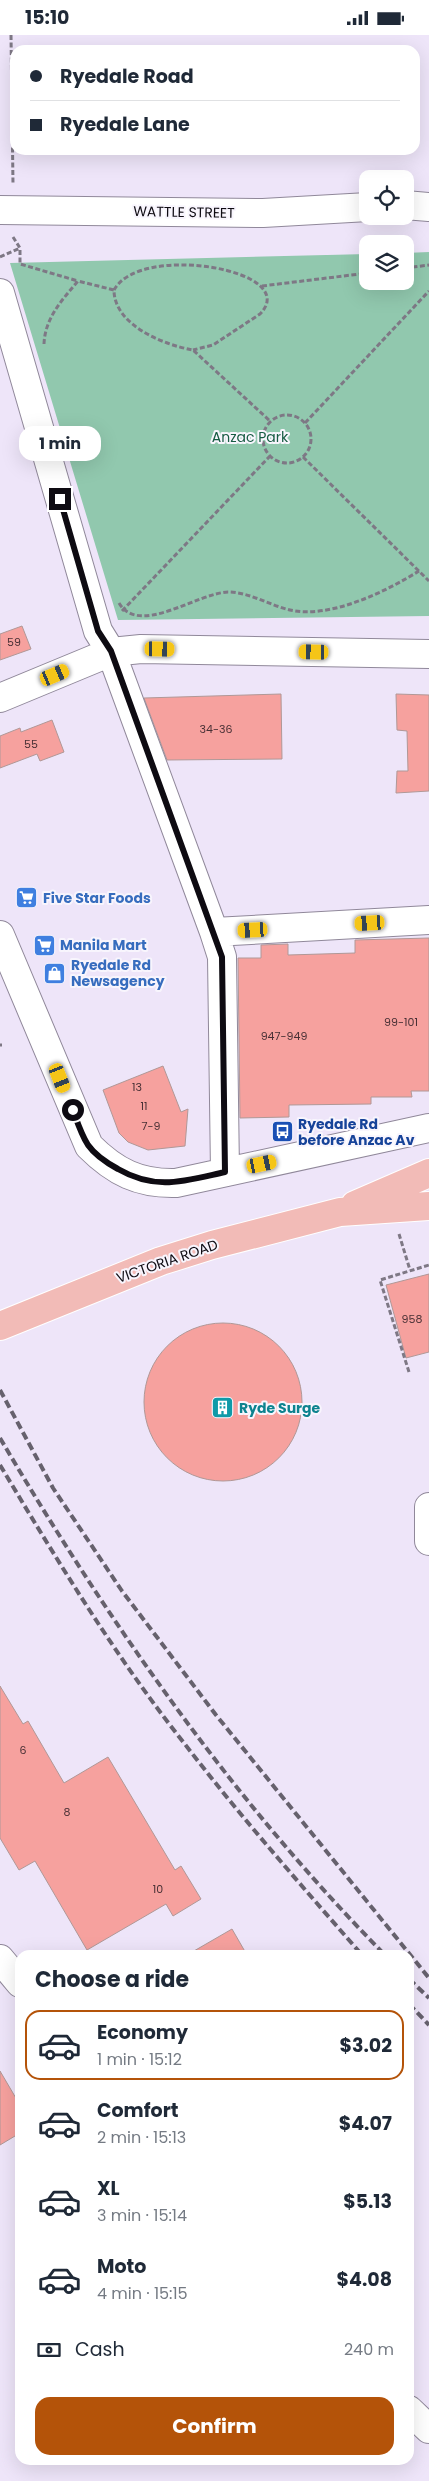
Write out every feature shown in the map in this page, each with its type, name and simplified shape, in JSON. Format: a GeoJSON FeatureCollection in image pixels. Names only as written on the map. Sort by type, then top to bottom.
{"type":"FeatureCollection","features":[{"type":"Feature","properties":{"kind":"highway","name":"VICTORIA ROAD"},"geometry":{"type":"LineString","coordinates":[[0,1326],[161,1261],[212,1245],[340,1212],[429,1173]]}},
{"type":"Feature","properties":{"kind":"highway","name":"VICTORIA ROAD"},"geometry":{"type":"LineString","coordinates":[[340,1212],[429,1206]]}},
{"type":"Feature","properties":{"kind":"street"},"geometry":{"type":"LineString","coordinates":[[414,206],[429,207]]}},
{"type":"Feature","properties":{"kind":"street","name":"WATTLE STREET"},"geometry":{"type":"LineString","coordinates":[[0,210],[263,213],[359,208]]}},
{"type":"Feature","properties":{"kind":"street"},"geometry":{"type":"LineString","coordinates":[[0,293],[104,641],[222,957],[225,1172]]}},
{"type":"Feature","properties":{"kind":"street"},"geometry":{"type":"LineString","coordinates":[[0,697],[104,641],[141,649],[429,654]]}},
{"type":"Feature","properties":{"kind":"street"},"geometry":{"type":"LineString","coordinates":[[214,932],[429,919]]}},
{"type":"Feature","properties":{"kind":"street"},"geometry":{"type":"LineString","coordinates":[[0,935],[83,1135],[97,1155],[126,1174],[156,1184],[176,1183],[429,1128]]}},
{"type":"Feature","properties":{"kind":"street"},"geometry":{"type":"LineString","coordinates":[[429,1507],[429,1541]]}},
{"type":"Feature","properties":{"kind":"street"},"geometry":{"type":"LineString","coordinates":[[0,1959],[15,1977]]}},
{"type":"Feature","properties":{"kind":"street"},"geometry":{"type":"LineString","coordinates":[[414,2415],[429,2429]]}},
{"type":"Feature","properties":{"kind":"path"},"geometry":{"type":"LineString","coordinates":[[13,155],[13,182]]}},
{"type":"Feature","properties":{"kind":"path"},"geometry":{"type":"LineString","coordinates":[[13,237],[20,248],[20,264],[114,291]]}},
{"type":"Feature","properties":{"kind":"path"},"geometry":{"type":"LineString","coordinates":[[0,257],[20,248]]}},
{"type":"Feature","properties":{"kind":"path"},"geometry":{"type":"LineString","coordinates":[[414,267],[429,265]]}},
{"type":"Feature","properties":{"kind":"path"},"geometry":{"type":"LineString","coordinates":[[193,350],[213,345],[260,314],[266,308],[267,301],[262,287],[251,279],[224,269],[170,266],[134,273],[117,285],[114,291],[116,306],[130,321],[166,342],[193,350],[270,421]]}},
{"type":"Feature","properties":{"kind":"path"},"geometry":{"type":"LineString","coordinates":[[262,287],[359,274]]}},
{"type":"Feature","properties":{"kind":"path"},"geometry":{"type":"LineString","coordinates":[[44,347],[46,327],[52,314],[78,281]]}},
{"type":"Feature","properties":{"kind":"path"},"geometry":{"type":"LineString","coordinates":[[305,423],[429,291]]}},
{"type":"Feature","properties":{"kind":"path"},"geometry":{"type":"LineString","coordinates":[[292,415],[305,423],[311,436],[308,451],[303,457],[290,463],[282,462],[270,456],[265,449],[263,435],[270,421],[277,417],[292,415]]}},
{"type":"Feature","properties":{"kind":"path"},"geometry":{"type":"LineString","coordinates":[[104,641],[123,610],[270,456]]}},
{"type":"Feature","properties":{"kind":"path"},"geometry":{"type":"LineString","coordinates":[[303,457],[429,581]]}},
{"type":"Feature","properties":{"kind":"path"},"geometry":{"type":"LineString","coordinates":[[118,601],[123,610],[130,615],[146,617],[199,598],[227,592],[241,594],[290,610],[317,611],[366,597],[418,571]]}},
{"type":"Feature","properties":{"kind":"path"},"geometry":{"type":"LineString","coordinates":[[402,1241],[410,1270]]}},
{"type":"Feature","properties":{"kind":"path"},"geometry":{"type":"LineString","coordinates":[[408,1372],[380,1279],[429,1265]]}},
{"type":"Feature","properties":{"kind":"green space","name":"Anzac Park"},"geometry":{"type":"Polygon","coordinates":[[[429,252],[429,616],[118,620],[10,263],[359,254],[359,290],[414,290],[414,253],[429,252]]]}},
{"type":"Feature","properties":{"kind":"building"},"geometry":{"type":"Polygon","coordinates":[[[22,626],[31,649],[0,660],[0,634],[22,626]]]}},
{"type":"Feature","properties":{"kind":"building"},"geometry":{"type":"Polygon","coordinates":[[[281,694],[282,759],[167,760],[144,698],[281,694]]]}},
{"type":"Feature","properties":{"kind":"building"},"geometry":{"type":"Polygon","coordinates":[[[396,694],[429,695],[429,791],[396,793],[397,771],[408,771],[407,731],[397,730],[396,694]]]}},
{"type":"Feature","properties":{"kind":"building"},"geometry":{"type":"Polygon","coordinates":[[[52,720],[64,752],[40,761],[37,754],[0,768],[0,736],[20,728],[21,732],[52,720]]]}},
{"type":"Feature","properties":{"kind":"building"},"geometry":{"type":"Polygon","coordinates":[[[429,938],[429,1091],[411,1091],[412,1097],[371,1097],[371,1104],[289,1105],[289,1117],[240,1118],[238,958],[261,958],[261,945],[288,944],[288,955],[355,953],[355,940],[429,938]]]}},
{"type":"Feature","properties":{"kind":"building"},"geometry":{"type":"Polygon","coordinates":[[[163,1066],[181,1112],[188,1109],[185,1146],[148,1150],[128,1142],[119,1133],[103,1090],[163,1066]]]}},
{"type":"Feature","properties":{"kind":"building"},"geometry":{"type":"Polygon","coordinates":[[[429,1274],[429,1352],[406,1358],[386,1285],[429,1274]]]}},
{"type":"Feature","properties":{"kind":"building","name":"Ryde Surge"},"geometry":{"type":"Polygon","coordinates":[[[223,1323],[253,1329],[279,1346],[296,1372],[302,1402],[296,1432],[279,1458],[253,1475],[223,1481],[193,1475],[167,1458],[150,1432],[144,1402],[150,1372],[167,1346],[193,1329],[223,1323]]]}},
{"type":"Feature","properties":{"kind":"building"},"geometry":{"type":"Polygon","coordinates":[[[0,1686],[23,1724],[28,1721],[64,1783],[108,1757],[175,1870],[181,1866],[201,1899],[173,1916],[166,1904],[87,1950],[35,1861],[19,1870],[0,1838],[0,1686]]]}},
{"type":"Feature","properties":{"kind":"building"},"geometry":{"type":"Polygon","coordinates":[[[232,1929],[244,1950],[196,1950],[232,1929]]]}},
{"type":"Feature","properties":{"kind":"building"},"geometry":{"type":"Polygon","coordinates":[[[0,2071],[15,2096],[15,2136],[0,2145],[0,2071]]]}},
{"type":"Feature","properties":{"kind":"railway"},"geometry":{"type":"LineString","coordinates":[[0,1390],[53,1488],[122,1591],[216,1715],[406,1950]]}},
{"type":"Feature","properties":{"kind":"railway"},"geometry":{"type":"LineString","coordinates":[[0,1438],[85,1575],[177,1709],[276,1836],[380,1950]]}},
{"type":"Feature","properties":{"kind":"railway"},"geometry":{"type":"LineString","coordinates":[[0,1465],[110,1642],[159,1710],[249,1824],[358,1950]]}},
{"type":"Feature","properties":{"kind":"railway"},"geometry":{"type":"LineString","coordinates":[[414,1959],[429,1978]]}},
{"type":"Feature","properties":{"kind":"railway"},"geometry":{"type":"LineString","coordinates":[[414,1984],[429,1998]]}},
{"type":"Feature","properties":{"kind":"railway"},"geometry":{"type":"LineString","coordinates":[[414,2009],[429,2025]]}},
{"type":"Feature","properties":{"kind":"place","name":"Five Star Foods"},"geometry":{"type":"Point","coordinates":[27,898]}},
{"type":"Feature","properties":{"kind":"place","name":"Manila Mart"},"geometry":{"type":"Point","coordinates":[44,945]}},
{"type":"Feature","properties":{"kind":"place","name":"Ryedale Rd Newsagency"},"geometry":{"type":"Point","coordinates":[55,973]}},
{"type":"Feature","properties":{"kind":"place","name":"Ryedale Rd before Anzac Av"},"geometry":{"type":"Point","coordinates":[282,1132]}},
{"type":"Feature","properties":{"kind":"place","name":"Ryde Surge"},"geometry":{"type":"Point","coordinates":[223,1408]}},
{"type":"Feature","properties":{"kind":"route"},"geometry":{"type":"LineString","coordinates":[[60,499],[98,631],[111,651],[222,957],[225,1172],[176,1183],[156,1184],[140,1180],[126,1174],[97,1155],[83,1135],[73,1110]]}}]}
